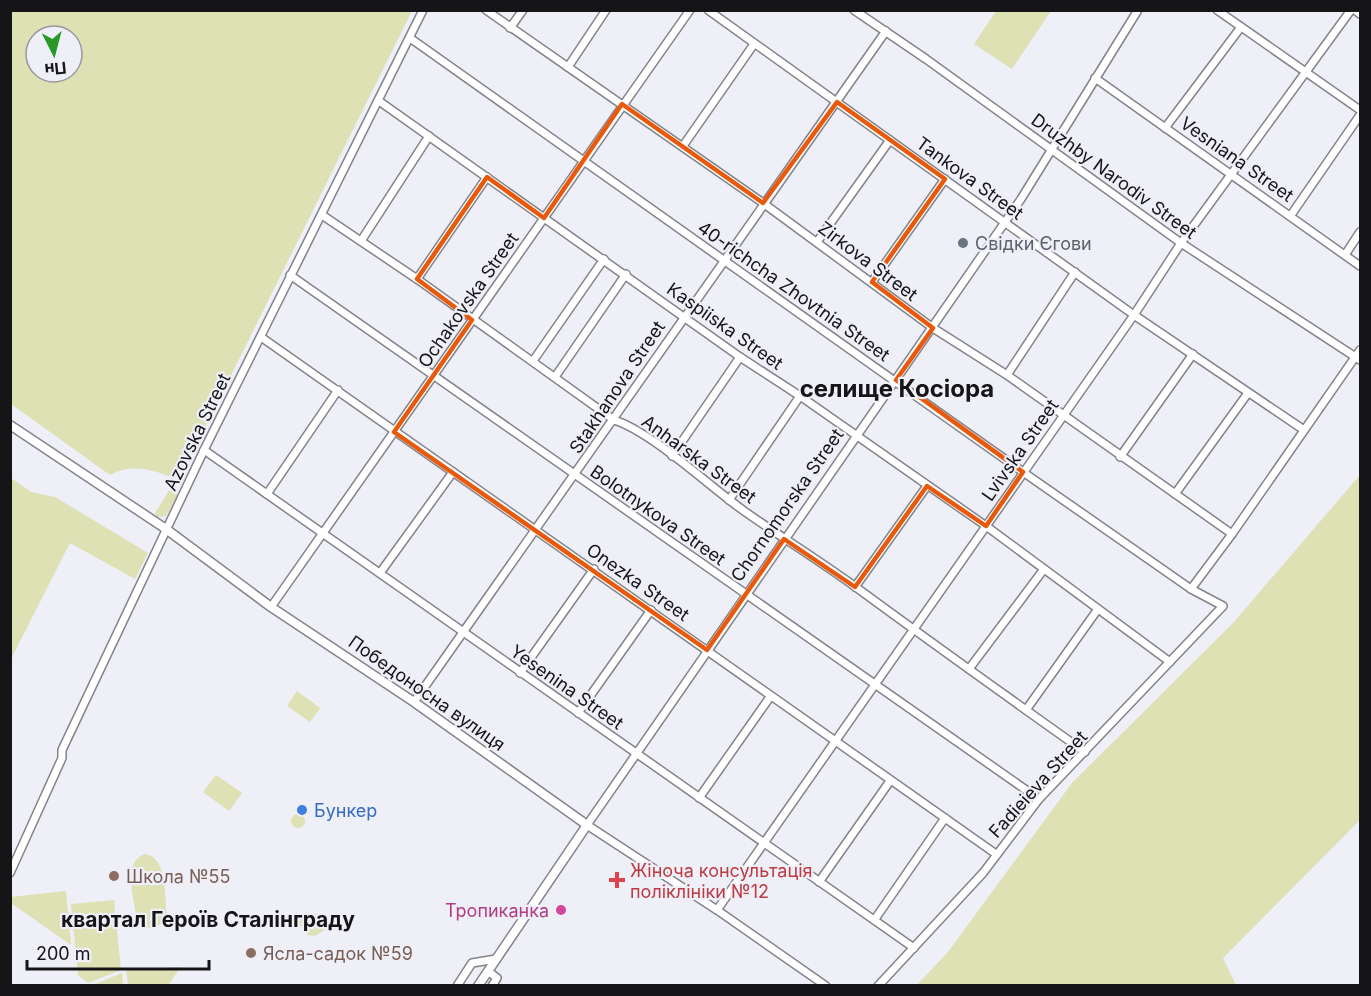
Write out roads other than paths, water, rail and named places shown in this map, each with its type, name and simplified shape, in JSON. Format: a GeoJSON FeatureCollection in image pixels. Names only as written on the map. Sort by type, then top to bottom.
{"type":"FeatureCollection","features":[{"type":"Feature","properties":{"kind":"street","name":"Azovska Street"},"geometry":{"type":"LineString","coordinates":[[10,873],[62,758],[62,750],[204,450],[423,10]]}},
{"type":"Feature","properties":{"kind":"street","name":"Zirkova Street"},"geometry":{"type":"LineString","coordinates":[[486,10],[818,242],[933,328],[1007,375],[1232,534]]}},
{"type":"Feature","properties":{"kind":"street"},"geometry":{"type":"LineString","coordinates":[[510,28],[523,10]]}},
{"type":"Feature","properties":{"kind":"street"},"geometry":{"type":"LineString","coordinates":[[567,67],[606,10]]}},
{"type":"Feature","properties":{"kind":"street","name":"Ochakovska Street"},"geometry":{"type":"LineString","coordinates":[[271,607],[690,10]]}},
{"type":"Feature","properties":{"kind":"street","name":"Tankova Street"},"geometry":{"type":"LineString","coordinates":[[708,10],[1134,315],[1304,430]]}},
{"type":"Feature","properties":{"kind":"street","name":"Druzhby Narodiv Street"},"geometry":{"type":"LineString","coordinates":[[854,10],[1181,243],[1358,358]]}},
{"type":"Feature","properties":{"kind":"street","name":"Chornomorska Street"},"geometry":{"type":"LineString","coordinates":[[478,986],[636,752],[1005,223],[1138,10]]}},
{"type":"Feature","properties":{"kind":"street"},"geometry":{"type":"LineString","coordinates":[[1217,10],[1360,110]]}},
{"type":"Feature","properties":{"kind":"street","name":"Lvivska Street"},"geometry":{"type":"LineString","coordinates":[[717,910],[1134,315],[1181,243],[1233,175],[1351,10]]}},
{"type":"Feature","properties":{"kind":"street"},"geometry":{"type":"LineString","coordinates":[[1355,10],[1360,14]]}},
{"type":"Feature","properties":{"kind":"street"},"geometry":{"type":"LineString","coordinates":[[1166,128],[1241,27]]}},
{"type":"Feature","properties":{"kind":"street","name":"Stakhanova Street"},"geometry":{"type":"LineString","coordinates":[[414,702],[885,31]]}},
{"type":"Feature","properties":{"kind":"street","name":"40-richcha Zhovtnia Street"},"geometry":{"type":"LineString","coordinates":[[410,38],[1023,472],[1191,589],[1223,606]]}},
{"type":"Feature","properties":{"kind":"street"},"geometry":{"type":"LineString","coordinates":[[683,146],[754,44]]}},
{"type":"Feature","properties":{"kind":"street","name":"Vesniana Street"},"geometry":{"type":"LineString","coordinates":[[1095,78],[1360,266]]}},
{"type":"Feature","properties":{"kind":"street","name":"Kaspiiska Street"},"geometry":{"type":"LineString","coordinates":[[379,101],[684,315],[740,357],[800,396],[986,526],[1170,662]]}},
{"type":"Feature","properties":{"kind":"street"},"geometry":{"type":"LineString","coordinates":[[1291,215],[1360,115]]}},
{"type":"Feature","properties":{"kind":"street"},"geometry":{"type":"LineString","coordinates":[[360,241],[429,136]]}},
{"type":"Feature","properties":{"kind":"street"},"geometry":{"type":"LineString","coordinates":[[818,242],[890,140]]}},
{"type":"Feature","properties":{"kind":"street"},"geometry":{"type":"LineString","coordinates":[[417,279],[487,177]]}},
{"type":"Feature","properties":{"kind":"street"},"geometry":{"type":"LineString","coordinates":[[872,282],[945,179]]}},
{"type":"Feature","properties":{"kind":"street","name":"Anharska Street"},"geometry":{"type":"LineString","coordinates":[[322,215],[417,279],[614,420],[624,423],[672,456],[729,500],[1085,752]]}},
{"type":"Feature","properties":{"kind":"street"},"geometry":{"type":"LineString","coordinates":[[1345,255],[1360,232]]}},
{"type":"Feature","properties":{"kind":"street"},"geometry":{"type":"LineString","coordinates":[[533,362],[604,259]]}},
{"type":"Feature","properties":{"kind":"street"},"geometry":{"type":"LineString","coordinates":[[1007,375],[1075,272]]}},
{"type":"Feature","properties":{"kind":"street"},"geometry":{"type":"LineString","coordinates":[[555,377],[626,274]]}},
{"type":"Feature","properties":{"kind":"street","name":"Bolotnykova Street"},"geometry":{"type":"LineString","coordinates":[[290,275],[745,596],[1040,799]]}},
{"type":"Feature","properties":{"kind":"street","name":"Onezka Street"},"geometry":{"type":"LineString","coordinates":[[261,337],[394,432],[594,569],[770,697],[996,854]]}},
{"type":"Feature","properties":{"kind":"street"},"geometry":{"type":"LineString","coordinates":[[1191,589],[1358,358],[1360,350]]}},
{"type":"Feature","properties":{"kind":"street"},"geometry":{"type":"LineString","coordinates":[[1120,457],[1193,354]]}},
{"type":"Feature","properties":{"kind":"street"},"geometry":{"type":"LineString","coordinates":[[672,456],[740,357]]}},
{"type":"Feature","properties":{"kind":"street"},"geometry":{"type":"LineString","coordinates":[[267,494],[338,390]]}},
{"type":"Feature","properties":{"kind":"street"},"geometry":{"type":"LineString","coordinates":[[1175,494],[1248,393]]}},
{"type":"Feature","properties":{"kind":"street"},"geometry":{"type":"LineString","coordinates":[[729,500],[800,396]]}},
{"type":"Feature","properties":{"kind":"street","name":"Победоносна вулиця"},"geometry":{"type":"LineString","coordinates":[[10,425],[166,530],[271,607],[414,702],[587,825],[717,910],[826,986]]}},
{"type":"Feature","properties":{"kind":"street","name":"Yesenina Street"},"geometry":{"type":"LineString","coordinates":[[204,450],[914,948]]}},
{"type":"Feature","properties":{"kind":"street"},"geometry":{"type":"LineString","coordinates":[[380,573],[453,472]]}},
{"type":"Feature","properties":{"kind":"street"},"geometry":{"type":"LineString","coordinates":[[855,587],[927,486]]}},
{"type":"Feature","properties":{"kind":"street"},"geometry":{"type":"LineString","coordinates":[[520,673],[594,569]]}},
{"type":"Feature","properties":{"kind":"street"},"geometry":{"type":"LineString","coordinates":[[969,669],[1044,569]]}},
{"type":"Feature","properties":{"kind":"street","name":"Fadieieva Street"},"geometry":{"type":"LineString","coordinates":[[878,986],[983,873],[1040,799],[1223,606]]}},
{"type":"Feature","properties":{"kind":"street"},"geometry":{"type":"LineString","coordinates":[[1026,710],[1098,609]]}},
{"type":"Feature","properties":{"kind":"street"},"geometry":{"type":"LineString","coordinates":[[578,713],[651,610]]}},
{"type":"Feature","properties":{"kind":"street"},"geometry":{"type":"LineString","coordinates":[[699,798],[770,697]]}},
{"type":"Feature","properties":{"kind":"street"},"geometry":{"type":"LineString","coordinates":[[819,882],[890,781]]}},
{"type":"Feature","properties":{"kind":"street"},"geometry":{"type":"LineString","coordinates":[[875,920],[945,818]]}},
{"type":"Feature","properties":{"kind":"street"},"geometry":{"type":"LineString","coordinates":[[457,986],[472,963],[496,959]]}},
{"type":"Feature","properties":{"kind":"street"},"geometry":{"type":"LineString","coordinates":[[488,971],[497,978],[492,986]]}},
{"type":"Feature","properties":{"kind":"place","name":"Свідки Єгови"},"geometry":{"type":"Point","coordinates":[963,243]}},
{"type":"Feature","properties":{"kind":"place","name":"Бункер"},"geometry":{"type":"Point","coordinates":[302,810]}},
{"type":"Feature","properties":{"kind":"place","name":"Школа №55"},"geometry":{"type":"Point","coordinates":[114,876]}},
{"type":"Feature","properties":{"kind":"place","name":"Жіноча консультація поліклініки №12"},"geometry":{"type":"Point","coordinates":[617,880]}},
{"type":"Feature","properties":{"kind":"place","name":"Тропиканка"},"geometry":{"type":"Point","coordinates":[561,910]}},
{"type":"Feature","properties":{"kind":"place","name":"Ясла-садок №59"},"geometry":{"type":"Point","coordinates":[251,953]}},
{"type":"Feature","properties":{"kind":"district","name":"селище Косіора"},"geometry":{"type":"Point","coordinates":[897,388]}},
{"type":"Feature","properties":{"kind":"district","name":"квартал Героїв Сталінграду"},"geometry":{"type":"Point","coordinates":[208,919]}}]}
